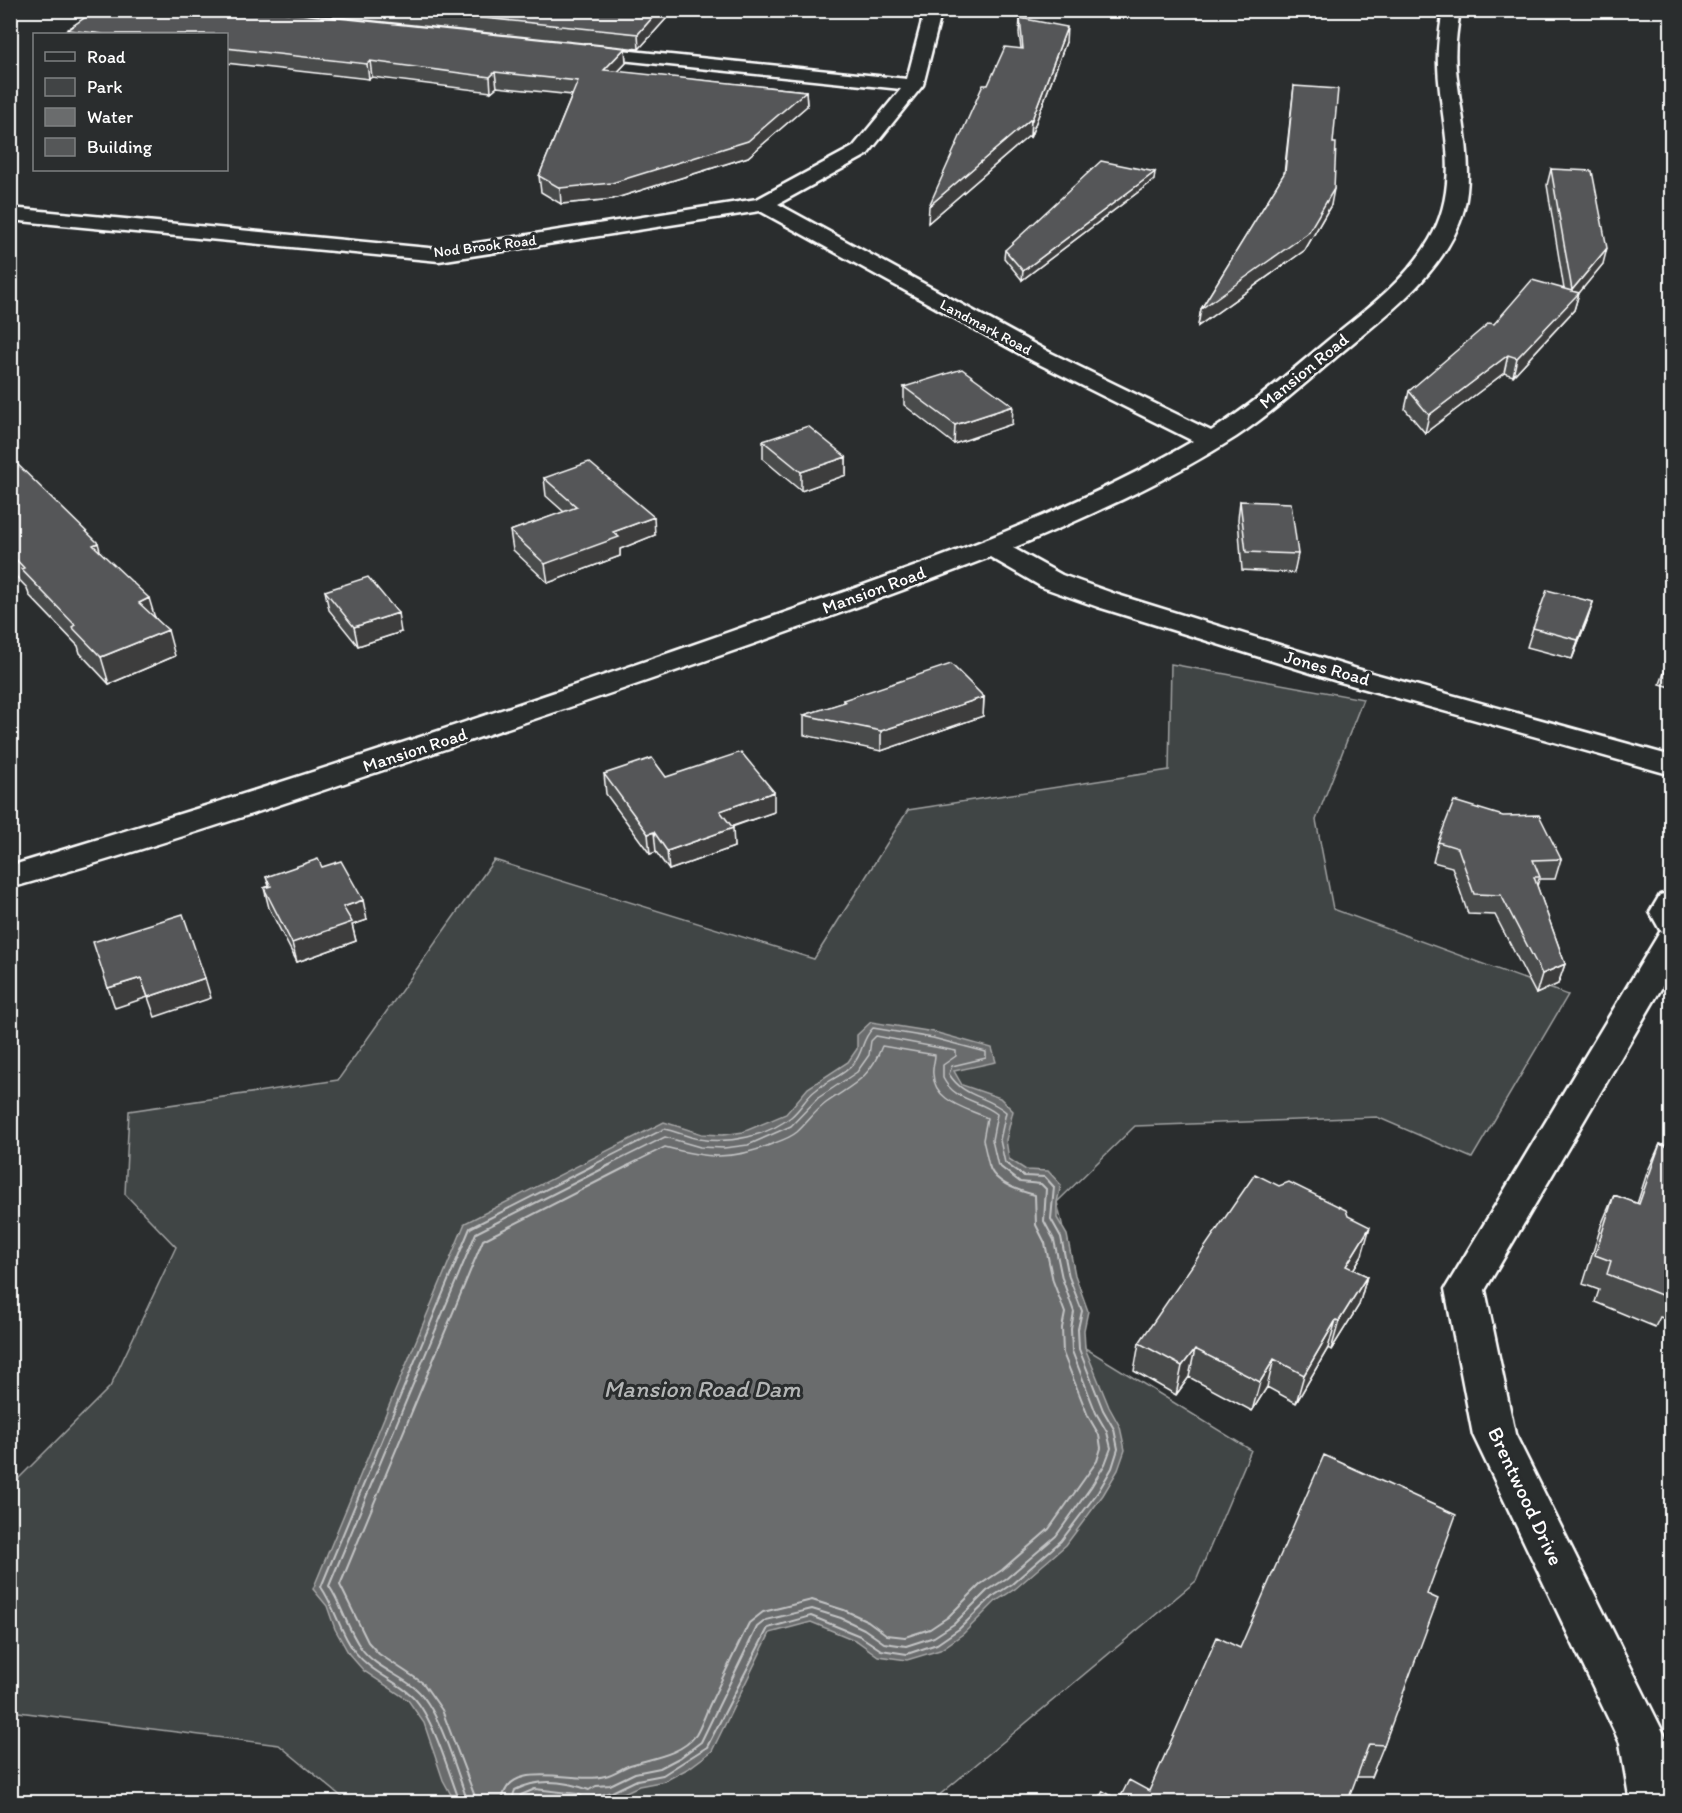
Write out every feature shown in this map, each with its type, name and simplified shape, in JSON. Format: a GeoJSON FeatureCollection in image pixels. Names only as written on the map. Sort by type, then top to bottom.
{"type":"FeatureCollection","features":[{"type":"Feature","properties":{"kind":"street","name":"Nod Brook Road"},"geometry":{"type":"LineString","coordinates":[[10,214],[439,255],[764,204],[860,151],[914,86],[934,10]]}},
{"type":"Feature","properties":{"kind":"street","name":"Mansion Road"},"geometry":{"type":"LineString","coordinates":[[10,877],[422,748],[720,645],[992,547],[1069,515],[1212,441],[1254,412],[1358,328],[1402,287],[1431,255],[1441,240],[1454,206],[1458,174],[1446,48],[1452,10]]}},
{"type":"Feature","properties":{"kind":"street"},"geometry":{"type":"LineString","coordinates":[[570,50],[914,86]]}},
{"type":"Feature","properties":{"kind":"street","name":"Landmark Road"},"geometry":{"type":"LineString","coordinates":[[764,204],[928,296],[1110,393],[1212,441]]}},
{"type":"Feature","properties":{"kind":"street","name":"Jones Road"},"geometry":{"type":"LineString","coordinates":[[992,547],[1052,581],[1119,605],[1347,675],[1671,766]]}},
{"type":"Feature","properties":{"kind":"street"},"geometry":{"type":"LineString","coordinates":[[1671,903],[1666,912],[1671,922]]}},
{"type":"Feature","properties":{"kind":"street","name":"Brentwood Drive"},"geometry":{"type":"LineString","coordinates":[[1654,1803],[1643,1740],[1494,1435],[1465,1289],[1671,940]]}},
{"type":"Feature","properties":{"kind":"green space"},"geometry":{"type":"Polygon","coordinates":[[[1171,664],[1363,699],[1316,820],[1333,909],[1568,995],[1472,1158],[1377,1117],[1135,1126],[1057,1202],[1074,1276],[1085,1348],[1251,1450],[1196,1581],[931,1802],[348,1802],[279,1745],[11,1711],[11,1486],[110,1387],[176,1247],[125,1194],[129,1111],[338,1080],[494,860],[814,959],[908,810],[1169,770],[1171,664]]]}},
{"type":"Feature","properties":{"kind":"water","name":"Mansion Road Dam"},"geometry":{"type":"Polygon","coordinates":[[[871,1022],[934,1032],[992,1048],[996,1062],[954,1071],[962,1085],[1000,1098],[1013,1111],[1006,1140],[1009,1159],[1026,1170],[1048,1171],[1061,1185],[1057,1202],[1057,1218],[1067,1235],[1075,1275],[1088,1311],[1084,1330],[1085,1348],[1109,1407],[1120,1427],[1125,1450],[1118,1470],[1103,1495],[1066,1545],[1015,1589],[996,1601],[963,1634],[940,1650],[907,1660],[878,1656],[857,1641],[811,1622],[770,1633],[712,1751],[689,1768],[665,1781],[639,1786],[613,1798],[588,1801],[535,1795],[518,1802],[455,1802],[443,1780],[424,1723],[408,1700],[364,1671],[349,1654],[335,1629],[327,1606],[313,1589],[465,1223],[664,1122],[702,1134],[723,1135],[743,1132],[786,1114],[808,1088],[848,1062],[857,1049],[857,1035],[871,1022]]]}},
{"type":"Feature","properties":{"kind":"building"},"geometry":{"type":"Polygon","coordinates":[[[96,10],[262,10],[625,48],[604,70],[806,91],[748,141],[612,183],[560,188],[539,176],[578,81],[495,72],[490,77],[370,61],[367,64],[228,48],[228,33],[95,33],[67,30],[96,10]]]}},
{"type":"Feature","properties":{"kind":"building"},"geometry":{"type":"Polygon","coordinates":[[[408,10],[659,10],[638,34],[408,10]]]}},
{"type":"Feature","properties":{"kind":"building"},"geometry":{"type":"Polygon","coordinates":[[[1020,18],[1067,27],[1031,122],[1031,119],[929,206],[983,85],[988,85],[1005,47],[1023,49],[1020,18]]]}},
{"type":"Feature","properties":{"kind":"building"},"geometry":{"type":"Polygon","coordinates":[[[1294,86],[1338,89],[1333,143],[1336,143],[1334,189],[1308,233],[1201,309],[1285,172],[1294,86]]]}},
{"type":"Feature","properties":{"kind":"building"},"geometry":{"type":"Polygon","coordinates":[[[1101,161],[1155,172],[1023,271],[1005,250],[1101,161]]]}},
{"type":"Feature","properties":{"kind":"building"},"geometry":{"type":"Polygon","coordinates":[[[1551,169],[1592,171],[1607,248],[1572,290],[1551,169]]]}},
{"type":"Feature","properties":{"kind":"building"},"geometry":{"type":"Polygon","coordinates":[[[1532,280],[1579,293],[1517,358],[1508,355],[1429,415],[1409,391],[1489,323],[1494,324],[1532,280]]]}},
{"type":"Feature","properties":{"kind":"building"},"geometry":{"type":"Polygon","coordinates":[[[962,369],[1013,406],[955,425],[904,387],[962,369]]]}},
{"type":"Feature","properties":{"kind":"building"},"geometry":{"type":"Polygon","coordinates":[[[808,426],[846,457],[801,472],[763,441],[808,426]]]}},
{"type":"Feature","properties":{"kind":"building"},"geometry":{"type":"Polygon","coordinates":[[[10,457],[98,543],[93,545],[149,598],[139,603],[168,630],[101,657],[72,627],[75,625],[21,569],[24,568],[10,553],[10,457]]]}},
{"type":"Feature","properties":{"kind":"building"},"geometry":{"type":"Polygon","coordinates":[[[589,462],[654,517],[613,532],[619,537],[545,564],[510,531],[577,507],[544,478],[589,462]]]}},
{"type":"Feature","properties":{"kind":"building"},"geometry":{"type":"Polygon","coordinates":[[[1240,501],[1291,503],[1298,554],[1246,552],[1240,501]]]}},
{"type":"Feature","properties":{"kind":"building"},"geometry":{"type":"Polygon","coordinates":[[[368,577],[398,613],[354,627],[325,591],[368,577]]]}},
{"type":"Feature","properties":{"kind":"building"},"geometry":{"type":"Polygon","coordinates":[[[1547,590],[1593,602],[1578,640],[1533,628],[1547,590]]]}},
{"type":"Feature","properties":{"kind":"building"},"geometry":{"type":"Polygon","coordinates":[[[1671,654],[1671,666],[1667,665],[1671,654]]]}},
{"type":"Feature","properties":{"kind":"building"},"geometry":{"type":"Polygon","coordinates":[[[951,664],[984,697],[881,731],[804,715],[845,702],[843,700],[951,664]]]}},
{"type":"Feature","properties":{"kind":"building"},"geometry":{"type":"Polygon","coordinates":[[[741,752],[774,792],[720,811],[733,828],[667,851],[654,832],[648,834],[604,774],[652,758],[666,777],[741,752]]]}},
{"type":"Feature","properties":{"kind":"building"},"geometry":{"type":"Polygon","coordinates":[[[1454,801],[1503,816],[1539,815],[1561,859],[1533,860],[1540,877],[1534,877],[1565,964],[1542,974],[1501,895],[1474,894],[1458,848],[1438,842],[1454,801]]]}},
{"type":"Feature","properties":{"kind":"building"},"geometry":{"type":"Polygon","coordinates":[[[318,859],[322,867],[341,861],[363,900],[343,907],[352,922],[292,943],[264,888],[271,886],[266,877],[318,859]]]}},
{"type":"Feature","properties":{"kind":"building"},"geometry":{"type":"Polygon","coordinates":[[[183,914],[205,978],[148,997],[141,978],[108,988],[93,942],[183,914]]]}},
{"type":"Feature","properties":{"kind":"building"},"geometry":{"type":"Polygon","coordinates":[[[1660,1144],[1671,1148],[1671,1290],[1669,1298],[1607,1274],[1611,1261],[1595,1255],[1614,1195],[1639,1204],[1660,1144]]]}},
{"type":"Feature","properties":{"kind":"building"},"geometry":{"type":"Polygon","coordinates":[[[1255,1174],[1279,1186],[1289,1182],[1346,1210],[1348,1216],[1370,1227],[1346,1266],[1367,1276],[1339,1321],[1336,1320],[1304,1375],[1274,1359],[1260,1382],[1195,1349],[1182,1366],[1139,1343],[1255,1174]]]}},
{"type":"Feature","properties":{"kind":"building"},"geometry":{"type":"Polygon","coordinates":[[[1324,1455],[1456,1515],[1427,1594],[1438,1599],[1384,1745],[1369,1744],[1347,1803],[1097,1803],[1103,1791],[1119,1800],[1129,1780],[1149,1791],[1217,1637],[1240,1648],[1324,1455]]]}}]}
